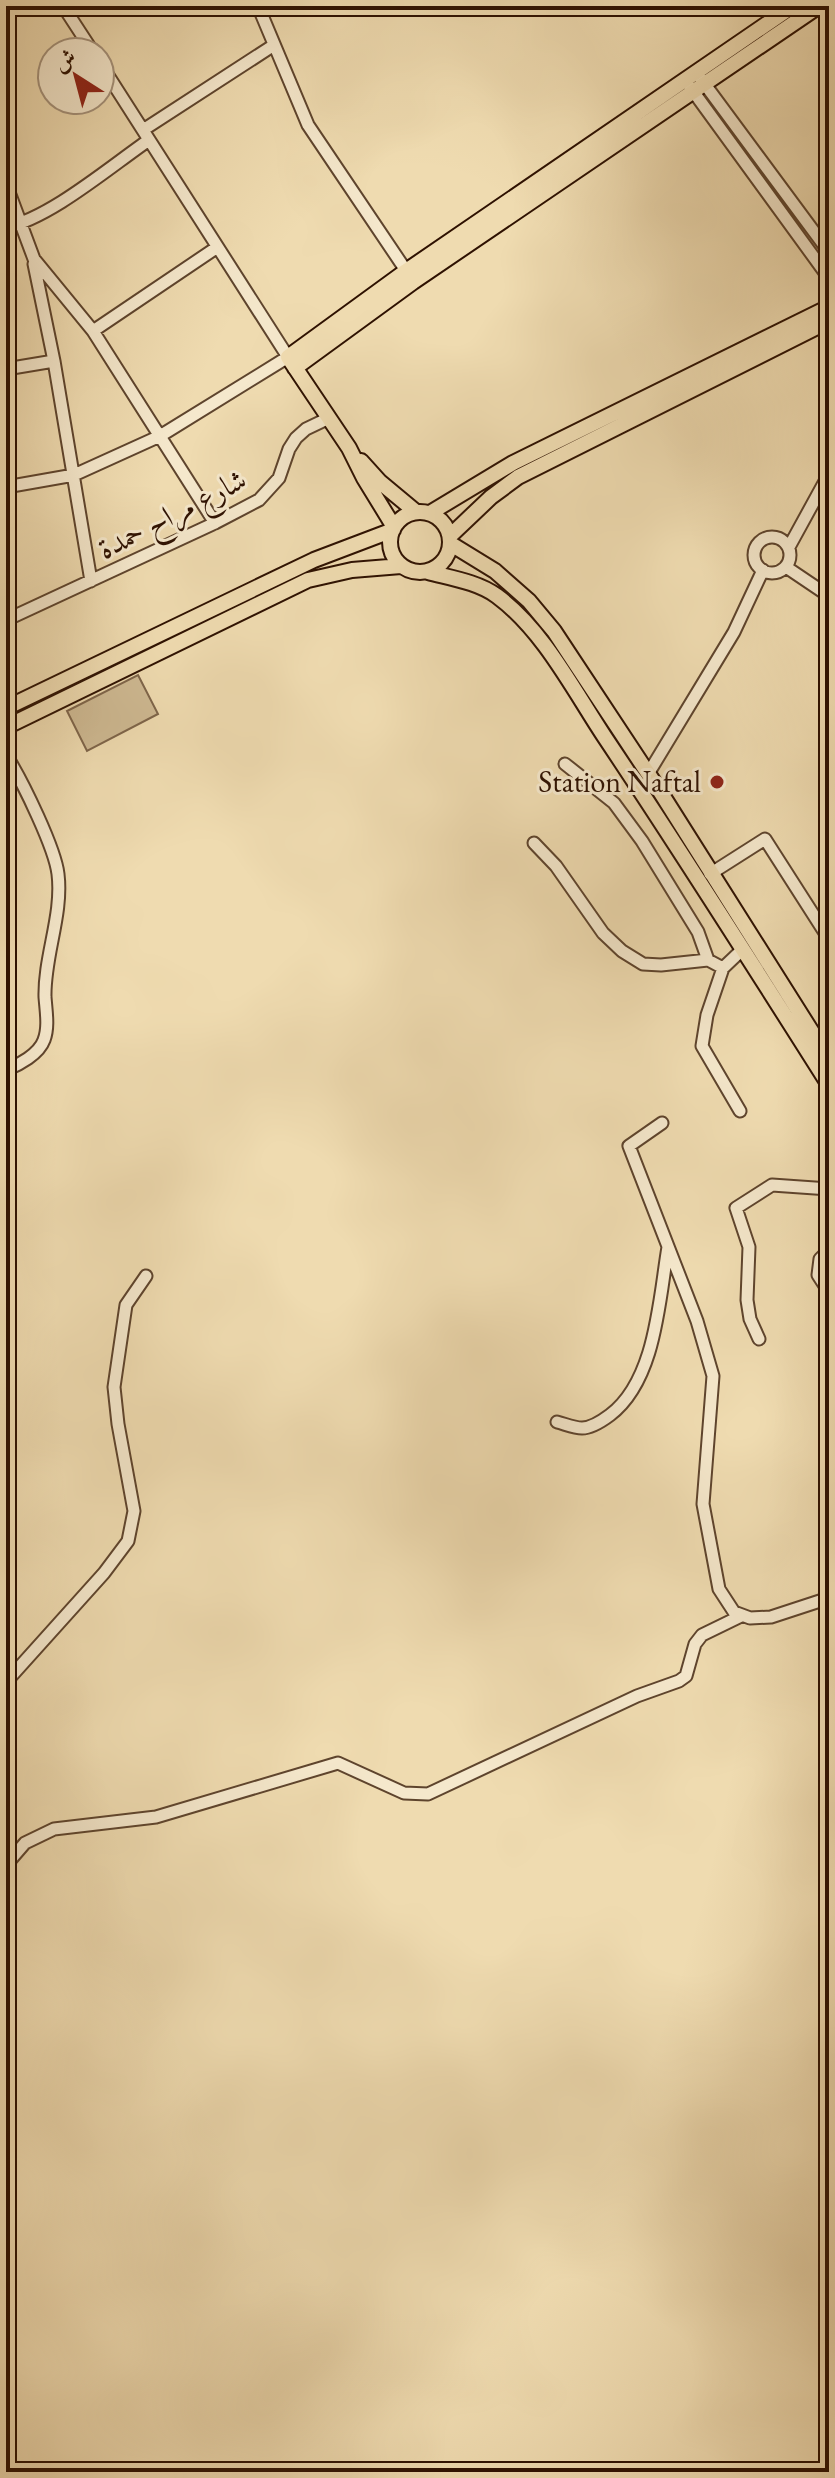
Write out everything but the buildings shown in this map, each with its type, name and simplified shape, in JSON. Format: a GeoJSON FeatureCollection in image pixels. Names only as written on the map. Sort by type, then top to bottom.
{"type":"FeatureCollection","features":[{"type":"Feature","properties":{"kind":"main road"},"geometry":{"type":"LineString","coordinates":[[695,82],[793,6]]}},
{"type":"Feature","properties":{"kind":"main road"},"geometry":{"type":"LineString","coordinates":[[819,6],[695,82],[537,188],[292,363],[349,448],[393,528],[392,554],[401,566],[410,571],[428,572],[496,594],[541,642],[829,1085]]}},
{"type":"Feature","properties":{"kind":"main road"},"geometry":{"type":"LineString","coordinates":[[6,708],[314,560],[393,528],[403,517],[423,513],[513,463],[829,307]]}},
{"type":"Feature","properties":{"kind":"main road"},"geometry":{"type":"LineString","coordinates":[[428,572],[444,561],[450,540],[491,497],[518,477],[829,321]]}},
{"type":"Feature","properties":{"kind":"main road"},"geometry":{"type":"LineString","coordinates":[[349,448],[380,482],[423,513],[443,522],[450,540],[495,571],[529,601],[554,631],[829,1059]]}},
{"type":"Feature","properties":{"kind":"main road"},"geometry":{"type":"LineString","coordinates":[[6,727],[308,580],[352,570],[401,566]]}},
{"type":"Feature","properties":{"kind":"street"},"geometry":{"type":"LineString","coordinates":[[63,6],[83,36]]}},
{"type":"Feature","properties":{"kind":"street"},"geometry":{"type":"LineString","coordinates":[[258,6],[308,125],[410,276]]}},
{"type":"Feature","properties":{"kind":"street"},"geometry":{"type":"LineString","coordinates":[[6,227],[22,224],[46,211],[146,135],[274,45]]}},
{"type":"Feature","properties":{"kind":"street"},"geometry":{"type":"LineString","coordinates":[[695,82],[766,164],[829,252]]}},
{"type":"Feature","properties":{"kind":"street"},"geometry":{"type":"LineString","coordinates":[[695,82],[753,172],[829,278]]}},
{"type":"Feature","properties":{"kind":"street"},"geometry":{"type":"LineString","coordinates":[[6,487],[74,475],[160,436],[292,363],[116,88]]}},
{"type":"Feature","properties":{"kind":"street"},"geometry":{"type":"LineString","coordinates":[[753,172],[766,164]]}},
{"type":"Feature","properties":{"kind":"street"},"geometry":{"type":"LineString","coordinates":[[6,184],[34,259],[91,581]]}},
{"type":"Feature","properties":{"kind":"street"},"geometry":{"type":"LineString","coordinates":[[93,331],[216,248]]}},
{"type":"Feature","properties":{"kind":"street"},"geometry":{"type":"LineString","coordinates":[[34,259],[93,331],[215,523]]}},
{"type":"Feature","properties":{"kind":"street"},"geometry":{"type":"LineString","coordinates":[[6,369],[54,361]]}},
{"type":"Feature","properties":{"kind":"street","name":"شارع مراح حمدة"},"geometry":{"type":"LineString","coordinates":[[6,620],[259,500],[279,478],[296,438],[306,429],[329,418]]}},
{"type":"Feature","properties":{"kind":"street"},"geometry":{"type":"LineString","coordinates":[[789,547],[777,538],[767,538],[759,544],[755,558],[763,570],[773,573],[786,567],[790,557],[789,547],[829,474]]}},
{"type":"Feature","properties":{"kind":"street"},"geometry":{"type":"LineString","coordinates":[[786,567],[829,596]]}},
{"type":"Feature","properties":{"kind":"street"},"geometry":{"type":"LineString","coordinates":[[648,774],[734,632],[763,570]]}},
{"type":"Feature","properties":{"kind":"street"},"geometry":{"type":"LineString","coordinates":[[6,1070],[36,1052],[44,1043],[47,1029],[46,969],[58,890],[54,859],[7,759]]}},
{"type":"Feature","properties":{"kind":"street"},"geometry":{"type":"LineString","coordinates":[[565,764],[614,803],[642,841],[698,932],[708,960]]}},
{"type":"Feature","properties":{"kind":"street"},"geometry":{"type":"LineString","coordinates":[[710,874],[765,839],[829,939]]}},
{"type":"Feature","properties":{"kind":"street"},"geometry":{"type":"LineString","coordinates":[[534,843],[556,866],[603,933],[622,951],[643,964],[708,960],[723,968]]}},
{"type":"Feature","properties":{"kind":"street"},"geometry":{"type":"LineString","coordinates":[[740,1111],[702,1046],[707,1015],[723,968],[743,949]]}},
{"type":"Feature","properties":{"kind":"street"},"geometry":{"type":"LineString","coordinates":[[662,1123],[629,1146],[669,1244],[704,1341],[713,1376],[703,1504],[719,1589],[734,1612],[750,1618],[771,1617],[828,1596]]}},
{"type":"Feature","properties":{"kind":"street"},"geometry":{"type":"LineString","coordinates":[[759,1339],[750,1319],[747,1300],[749,1247],[736,1208],[772,1185],[829,1189]]}},
{"type":"Feature","properties":{"kind":"street"},"geometry":{"type":"LineString","coordinates":[[557,1422],[583,1428],[601,1422],[620,1408],[637,1386],[653,1334],[669,1244]]}},
{"type":"Feature","properties":{"kind":"street"},"geometry":{"type":"LineString","coordinates":[[829,1250],[820,1259],[818,1275],[829,1292]]}},
{"type":"Feature","properties":{"kind":"street"},"geometry":{"type":"LineString","coordinates":[[6,1682],[104,1573],[128,1541],[134,1511],[114,1387],[126,1305],[146,1276]]}},
{"type":"Feature","properties":{"kind":"street"},"geometry":{"type":"LineString","coordinates":[[6,1865],[25,1843],[54,1829],[156,1817],[338,1763],[404,1793],[428,1794],[637,1696],[679,1681],[686,1676],[695,1644],[702,1635],[741,1616]]}},
{"type":"Feature","properties":{"kind":"street"},"geometry":{"type":"LineString","coordinates":[[6,1950],[9,1972],[6,1974]]}},
{"type":"Feature","properties":{"kind":"shaded area"},"geometry":{"type":"Polygon","coordinates":[[[138,675],[158,714],[87,751],[67,711],[138,675]]]}},
{"type":"Feature","properties":{"kind":"place","name":"Station Naftal"},"geometry":{"type":"Point","coordinates":[717,782]}}]}
